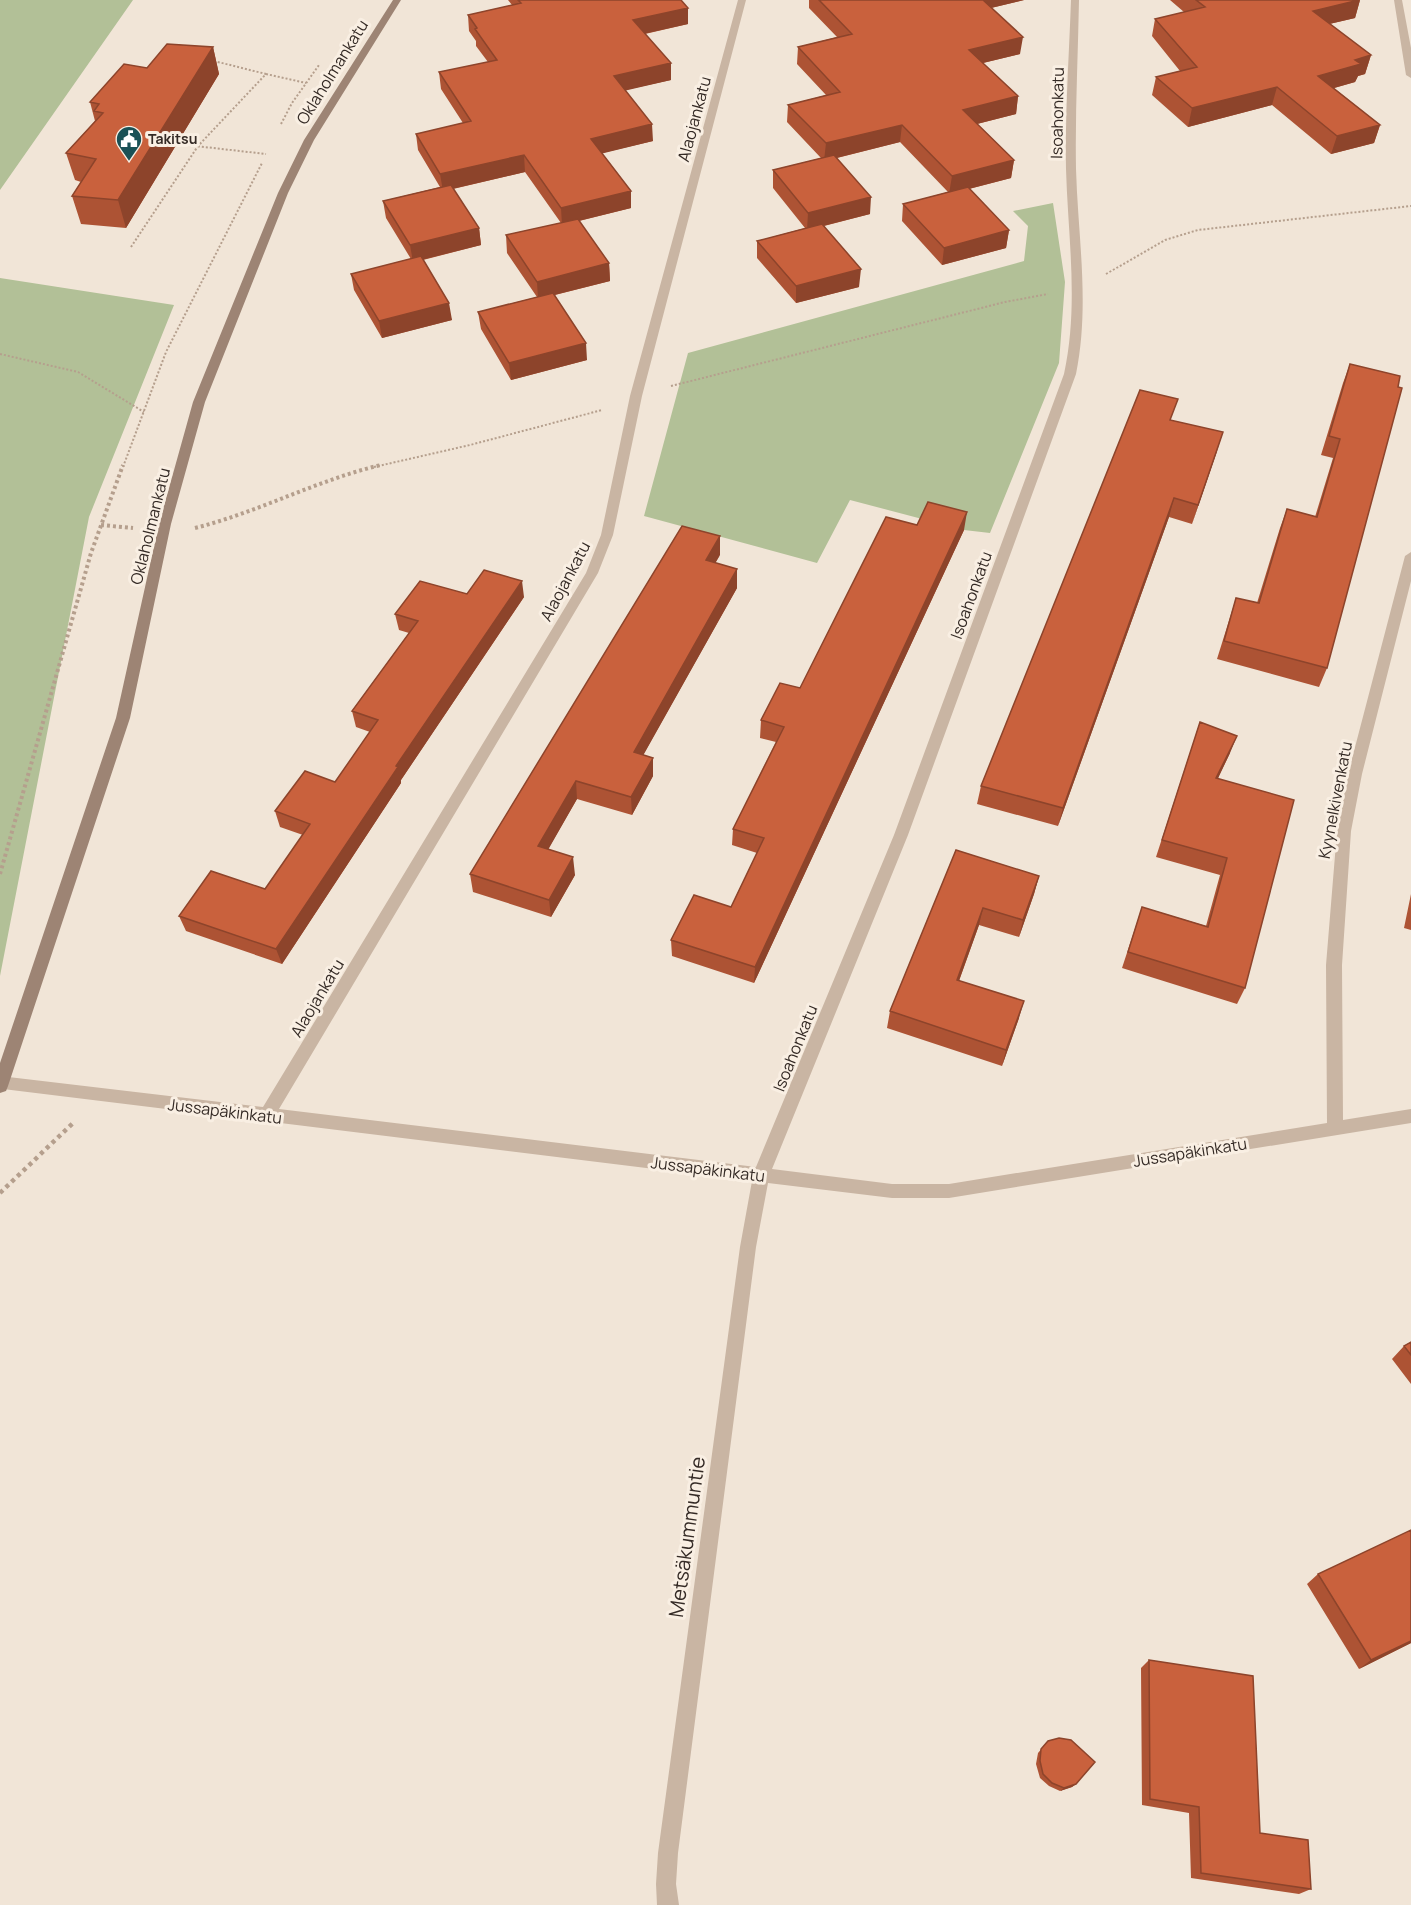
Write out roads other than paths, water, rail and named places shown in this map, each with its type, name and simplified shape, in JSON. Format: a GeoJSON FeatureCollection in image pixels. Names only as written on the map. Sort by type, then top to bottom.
{"type":"FeatureCollection","features":[{"type":"Feature","properties":{"kind":"street","name":"Oklaholmankatu"},"geometry":{"type":"LineString","coordinates":[[1,1084],[123,718],[164,530],[199,402],[283,193],[309,140],[397,0]]}},
{"type":"Feature","properties":{"kind":"street","name":"Alaojankatu"},"geometry":{"type":"LineString","coordinates":[[266,1116],[592,573],[607,535],[636,396],[742,0]]}},
{"type":"Feature","properties":{"kind":"street","name":"Isoahonkatu"},"geometry":{"type":"LineString","coordinates":[[761,1175],[901,835],[1070,374],[1077,346],[1079,289],[1072,190],[1075,0]]}},
{"type":"Feature","properties":{"kind":"street"},"geometry":{"type":"LineString","coordinates":[[1398,0],[1411,75]]}},
{"type":"Feature","properties":{"kind":"street","name":"Kyynelkivenkatu"},"geometry":{"type":"LineString","coordinates":[[1335,1128],[1334,965],[1344,831],[1355,774],[1411,556]]}},
{"type":"Feature","properties":{"kind":"street","name":"Jussapäkinkatu"},"geometry":{"type":"LineString","coordinates":[[1,1084],[892,1191],[949,1191],[1411,1116]]}},
{"type":"Feature","properties":{"kind":"street","name":"Metsäkummuntie"},"geometry":{"type":"LineString","coordinates":[[668,1905],[666,1884],[668,1853],[747,1258],[761,1175]]}},
{"type":"Feature","properties":{"kind":"place","name":"Takitsu"},"geometry":{"type":"Point","coordinates":[129,162]}}]}
